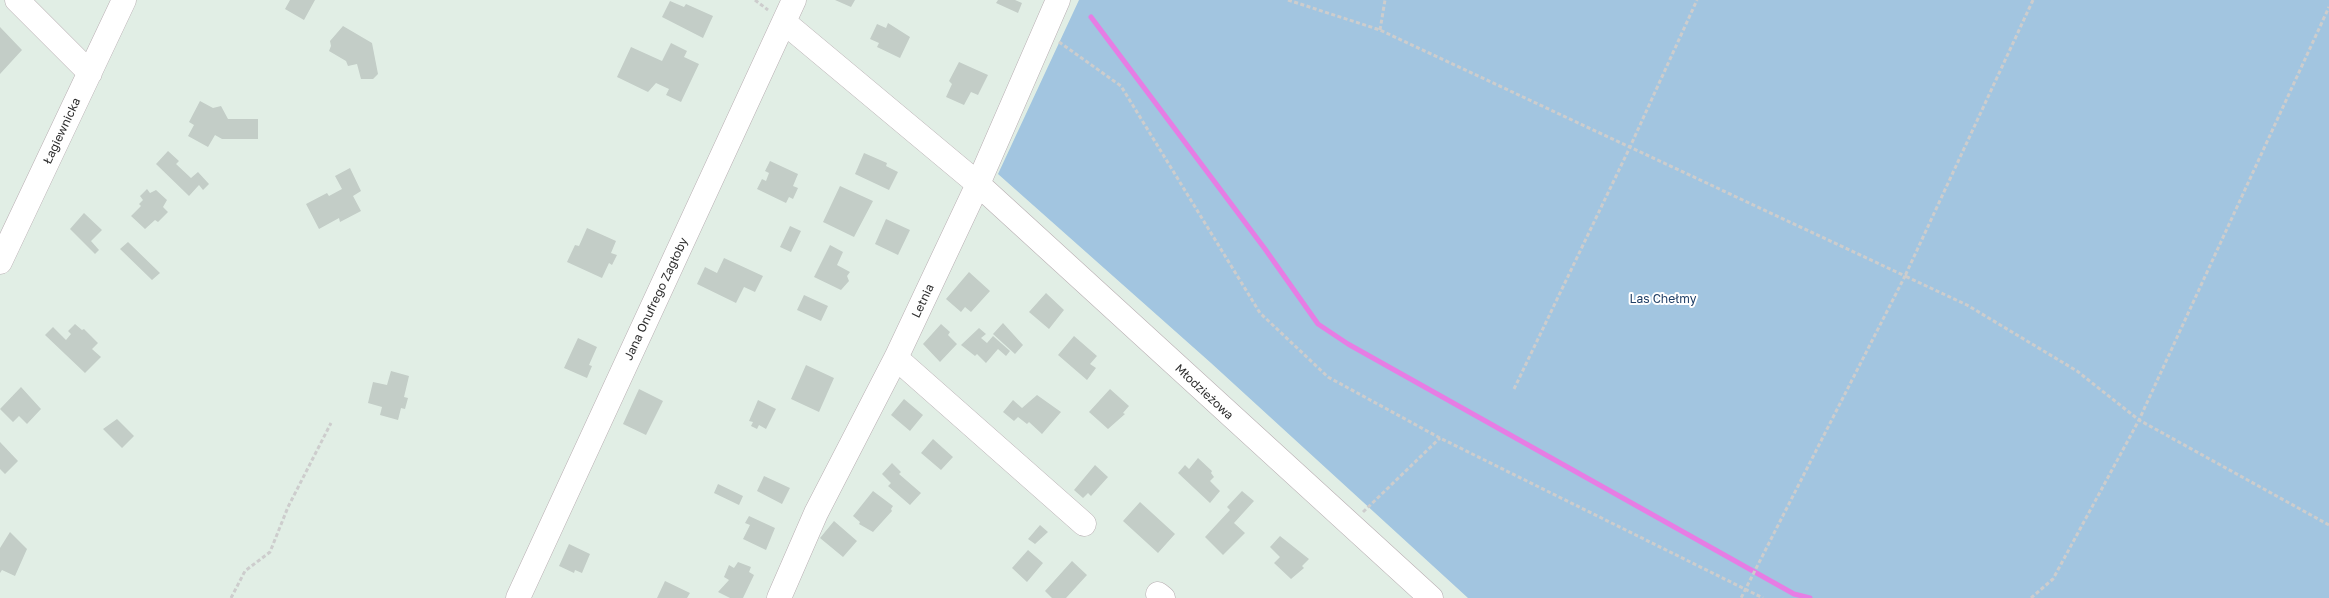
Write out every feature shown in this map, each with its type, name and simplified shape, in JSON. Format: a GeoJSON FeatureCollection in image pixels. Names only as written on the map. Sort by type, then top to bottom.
{"type":"FeatureCollection","features":[{"type":"Feature","properties":{"kind":"street"},"geometry":{"type":"LineString","coordinates":[[17,0],[90,72]]}},
{"type":"Feature","properties":{"kind":"street","name":"Łagiewnicka"},"geometry":{"type":"LineString","coordinates":[[0,262],[124,0]]}},
{"type":"Feature","properties":{"kind":"street","name":"Jana Onufrego Zagłoby"},"geometry":{"type":"LineString","coordinates":[[518,598],[794,0]]}},
{"type":"Feature","properties":{"kind":"street","name":"Letnia"},"geometry":{"type":"LineString","coordinates":[[779,598],[816,513],[896,358],[978,184],[1058,0]]}},
{"type":"Feature","properties":{"kind":"street","name":"Młodzieżowa"},"geometry":{"type":"LineString","coordinates":[[784,22],[978,184],[1428,597]]}},
{"type":"Feature","properties":{"kind":"street"},"geometry":{"type":"LineString","coordinates":[[896,358],[1084,524]]}},
{"type":"Feature","properties":{"kind":"path"},"geometry":{"type":"LineString","coordinates":[[1288,0],[1380,30],[1967,305],[2077,371],[2139,420],[2329,525]]}},
{"type":"Feature","properties":{"kind":"path"},"geometry":{"type":"LineString","coordinates":[[1380,30],[1385,0]]}},
{"type":"Feature","properties":{"kind":"path"},"geometry":{"type":"LineString","coordinates":[[1514,389],[1630,147],[1697,0]]}},
{"type":"Feature","properties":{"kind":"path"},"geometry":{"type":"LineString","coordinates":[[1741,598],[1905,276],[2033,0]]}},
{"type":"Feature","properties":{"kind":"path"},"geometry":{"type":"LineString","coordinates":[[2031,598],[2053,579],[2139,420],[2329,7]]}},
{"type":"Feature","properties":{"kind":"path"},"geometry":{"type":"LineString","coordinates":[[1044,32],[1121,86],[1260,313],[1328,377],[1440,438],[1744,590],[1764,598]]}},
{"type":"Feature","properties":{"kind":"path"},"geometry":{"type":"LineString","coordinates":[[230,598],[245,571],[270,552],[288,508],[331,422]]}},
{"type":"Feature","properties":{"kind":"path"},"geometry":{"type":"LineString","coordinates":[[1349,526],[1440,438]]}},
{"type":"Feature","properties":{"kind":"green space","name":"Las Chełmy"},"geometry":{"type":"Polygon","coordinates":[[[1079,0],[2329,0],[2329,598],[1468,598],[1211,363],[998,174],[1079,0]]]}},
{"type":"Feature","properties":{"kind":"building"},"geometry":{"type":"Polygon","coordinates":[[[290,0],[315,0],[304,20],[285,9],[290,0]]]}},
{"type":"Feature","properties":{"kind":"building"},"geometry":{"type":"Polygon","coordinates":[[[835,0],[855,0],[851,7],[835,0]]]}},
{"type":"Feature","properties":{"kind":"building"},"geometry":{"type":"Polygon","coordinates":[[[998,0],[1015,0],[1022,3],[1018,13],[996,3],[998,0]]]}},
{"type":"Feature","properties":{"kind":"building"},"geometry":{"type":"Polygon","coordinates":[[[670,1],[684,7],[686,4],[713,16],[703,38],[662,17],[670,1]]]}},
{"type":"Feature","properties":{"kind":"building"},"geometry":{"type":"Polygon","coordinates":[[[888,23],[910,37],[900,58],[877,47],[879,43],[870,39],[877,24],[886,28],[888,23]]]}},
{"type":"Feature","properties":{"kind":"building"},"geometry":{"type":"Polygon","coordinates":[[[343,26],[372,43],[378,74],[373,79],[361,79],[357,64],[348,66],[346,61],[329,51],[330,41],[343,26]]]}},
{"type":"Feature","properties":{"kind":"building"},"geometry":{"type":"Polygon","coordinates":[[[0,27],[22,50],[0,74],[0,27]]]}},
{"type":"Feature","properties":{"kind":"building"},"geometry":{"type":"Polygon","coordinates":[[[671,43],[687,51],[684,57],[699,64],[681,102],[666,95],[669,89],[656,83],[648,92],[617,77],[631,47],[662,61],[671,43]]]}},
{"type":"Feature","properties":{"kind":"building"},"geometry":{"type":"Polygon","coordinates":[[[959,62],[988,75],[978,95],[971,92],[964,105],[946,97],[952,84],[949,81],[959,62]]]}},
{"type":"Feature","properties":{"kind":"building"},"geometry":{"type":"Polygon","coordinates":[[[200,101],[213,108],[221,106],[228,119],[258,119],[258,139],[222,139],[215,135],[208,147],[188,136],[194,125],[189,122],[200,101]]]}},
{"type":"Feature","properties":{"kind":"building"},"geometry":{"type":"Polygon","coordinates":[[[168,151],[179,161],[176,164],[191,178],[198,172],[209,184],[203,190],[199,185],[189,196],[156,164],[168,151]]]}},
{"type":"Feature","properties":{"kind":"building"},"geometry":{"type":"Polygon","coordinates":[[[864,153],[887,163],[886,166],[898,172],[889,190],[855,174],[864,153]]]}},
{"type":"Feature","properties":{"kind":"building"},"geometry":{"type":"Polygon","coordinates":[[[770,161],[798,174],[793,186],[798,188],[793,199],[789,197],[786,203],[757,189],[762,179],[766,181],[769,173],[765,171],[770,161]]]}},
{"type":"Feature","properties":{"kind":"building"},"geometry":{"type":"Polygon","coordinates":[[[350,168],[361,191],[353,196],[361,211],[340,222],[339,218],[319,229],[306,204],[327,193],[329,196],[342,189],[335,176],[350,168]]]}},
{"type":"Feature","properties":{"kind":"building"},"geometry":{"type":"Polygon","coordinates":[[[840,186],[873,201],[854,237],[823,222],[840,186]]]}},
{"type":"Feature","properties":{"kind":"building"},"geometry":{"type":"Polygon","coordinates":[[[147,189],[150,193],[156,190],[167,200],[163,207],[168,212],[158,222],[155,220],[145,229],[131,216],[141,206],[139,204],[143,200],[140,196],[147,189]]]}},
{"type":"Feature","properties":{"kind":"building"},"geometry":{"type":"Polygon","coordinates":[[[84,213],[102,230],[91,241],[99,250],[95,254],[70,229],[84,213]]]}},
{"type":"Feature","properties":{"kind":"building"},"geometry":{"type":"Polygon","coordinates":[[[886,219],[910,230],[898,255],[875,244],[886,219]]]}},
{"type":"Feature","properties":{"kind":"building"},"geometry":{"type":"Polygon","coordinates":[[[790,226],[801,231],[791,252],[780,247],[790,226]]]}},
{"type":"Feature","properties":{"kind":"building"},"geometry":{"type":"Polygon","coordinates":[[[587,228],[616,241],[611,253],[617,255],[612,265],[609,263],[602,278],[567,262],[575,245],[579,246],[587,228]]]}},
{"type":"Feature","properties":{"kind":"building"},"geometry":{"type":"Polygon","coordinates":[[[128,242],[160,273],[152,280],[120,249],[128,242]]]}},
{"type":"Feature","properties":{"kind":"building"},"geometry":{"type":"Polygon","coordinates":[[[830,245],[843,252],[837,265],[850,272],[847,276],[849,281],[841,290],[814,277],[830,245]]]}},
{"type":"Feature","properties":{"kind":"building"},"geometry":{"type":"Polygon","coordinates":[[[724,258],[763,276],[755,292],[744,287],[736,303],[697,284],[705,267],[717,273],[724,258]]]}},
{"type":"Feature","properties":{"kind":"building"},"geometry":{"type":"Polygon","coordinates":[[[969,272],[990,291],[971,312],[965,307],[961,312],[946,299],[969,272]]]}},
{"type":"Feature","properties":{"kind":"building"},"geometry":{"type":"Polygon","coordinates":[[[1046,293],[1064,310],[1049,329],[1029,312],[1046,293]]]}},
{"type":"Feature","properties":{"kind":"building"},"geometry":{"type":"Polygon","coordinates":[[[804,295],[828,306],[821,321],[797,310],[804,295]]]}},
{"type":"Feature","properties":{"kind":"building"},"geometry":{"type":"Polygon","coordinates":[[[1003,323],[1023,345],[1015,354],[993,334],[1003,323]]]}},
{"type":"Feature","properties":{"kind":"building"},"geometry":{"type":"Polygon","coordinates":[[[75,324],[82,330],[84,329],[98,343],[92,349],[101,357],[85,373],[45,335],[53,327],[66,340],[71,334],[68,331],[75,324]]]}},
{"type":"Feature","properties":{"kind":"building"},"geometry":{"type":"Polygon","coordinates":[[[941,324],[950,332],[948,335],[957,344],[940,362],[923,344],[941,324]]]}},
{"type":"Feature","properties":{"kind":"building"},"geometry":{"type":"Polygon","coordinates":[[[979,328],[986,334],[981,338],[987,343],[993,336],[1010,351],[1006,356],[998,349],[986,363],[977,354],[975,356],[961,345],[979,328]]]}},
{"type":"Feature","properties":{"kind":"building"},"geometry":{"type":"Polygon","coordinates":[[[1074,336],[1097,356],[1090,364],[1096,368],[1087,380],[1058,355],[1074,336]]]}},
{"type":"Feature","properties":{"kind":"building"},"geometry":{"type":"Polygon","coordinates":[[[578,338],[597,347],[589,365],[592,366],[587,378],[564,368],[578,338]]]}},
{"type":"Feature","properties":{"kind":"building"},"geometry":{"type":"Polygon","coordinates":[[[806,365],[834,378],[819,412],[791,399],[806,365]]]}},
{"type":"Feature","properties":{"kind":"building"},"geometry":{"type":"Polygon","coordinates":[[[391,371],[409,376],[404,397],[408,398],[405,409],[401,408],[398,420],[380,415],[382,407],[368,403],[373,382],[387,385],[391,371]]]}},
{"type":"Feature","properties":{"kind":"building"},"geometry":{"type":"Polygon","coordinates":[[[21,387],[41,409],[27,424],[19,416],[13,422],[0,409],[21,387]]]}},
{"type":"Feature","properties":{"kind":"building"},"geometry":{"type":"Polygon","coordinates":[[[639,389],[663,401],[646,435],[623,424],[639,389]]]}},
{"type":"Feature","properties":{"kind":"building"},"geometry":{"type":"Polygon","coordinates":[[[1110,389],[1129,406],[1123,413],[1125,414],[1108,429],[1089,412],[1110,389]]]}},
{"type":"Feature","properties":{"kind":"building"},"geometry":{"type":"Polygon","coordinates":[[[1037,395],[1061,412],[1042,434],[1029,422],[1027,424],[1018,417],[1014,421],[1003,412],[1013,400],[1022,408],[1037,395]]]}},
{"type":"Feature","properties":{"kind":"building"},"geometry":{"type":"Polygon","coordinates":[[[904,399],[923,415],[910,431],[891,415],[904,399]]]}},
{"type":"Feature","properties":{"kind":"building"},"geometry":{"type":"Polygon","coordinates":[[[758,400],[776,409],[766,429],[759,425],[757,429],[751,426],[753,422],[749,421],[758,400]]]}},
{"type":"Feature","properties":{"kind":"building"},"geometry":{"type":"Polygon","coordinates":[[[117,419],[134,436],[122,448],[103,429],[117,419]]]}},
{"type":"Feature","properties":{"kind":"building"},"geometry":{"type":"Polygon","coordinates":[[[933,439],[953,457],[941,470],[921,453],[933,439]]]}},
{"type":"Feature","properties":{"kind":"building"},"geometry":{"type":"Polygon","coordinates":[[[0,442],[18,461],[5,474],[0,469],[0,442]]]}},
{"type":"Feature","properties":{"kind":"building"},"geometry":{"type":"Polygon","coordinates":[[[1198,458],[1212,471],[1211,473],[1214,477],[1210,481],[1220,491],[1210,503],[1178,473],[1185,465],[1189,469],[1198,458]]]}},
{"type":"Feature","properties":{"kind":"building"},"geometry":{"type":"Polygon","coordinates":[[[892,463],[901,472],[899,474],[921,493],[910,505],[888,486],[891,483],[882,474],[892,463]]]}},
{"type":"Feature","properties":{"kind":"building"},"geometry":{"type":"Polygon","coordinates":[[[1095,465],[1108,477],[1091,496],[1088,493],[1083,498],[1074,490],[1095,465]]]}},
{"type":"Feature","properties":{"kind":"building"},"geometry":{"type":"Polygon","coordinates":[[[764,476],[790,488],[782,504],[757,491],[764,476]]]}},
{"type":"Feature","properties":{"kind":"building"},"geometry":{"type":"Polygon","coordinates":[[[718,484],[743,496],[739,505],[714,493],[718,484]]]}},
{"type":"Feature","properties":{"kind":"building"},"geometry":{"type":"Polygon","coordinates":[[[873,491],[893,506],[892,511],[873,532],[859,524],[860,522],[853,516],[873,491]]]}},
{"type":"Feature","properties":{"kind":"building"},"geometry":{"type":"Polygon","coordinates":[[[1242,491],[1254,501],[1234,523],[1245,533],[1223,555],[1205,537],[1230,510],[1227,507],[1242,491]]]}},
{"type":"Feature","properties":{"kind":"building"},"geometry":{"type":"Polygon","coordinates":[[[1140,502],[1175,534],[1158,553],[1123,521],[1140,502]]]}},
{"type":"Feature","properties":{"kind":"building"},"geometry":{"type":"Polygon","coordinates":[[[749,516],[775,528],[766,550],[743,539],[750,525],[745,523],[749,516]]]}},
{"type":"Feature","properties":{"kind":"building"},"geometry":{"type":"Polygon","coordinates":[[[834,521],[857,541],[843,557],[820,538],[834,521]]]}},
{"type":"Feature","properties":{"kind":"building"},"geometry":{"type":"Polygon","coordinates":[[[1040,525],[1048,532],[1035,544],[1028,539],[1040,525]]]}},
{"type":"Feature","properties":{"kind":"building"},"geometry":{"type":"Polygon","coordinates":[[[10,532],[27,549],[15,576],[2,570],[0,573],[0,548],[10,532]]]}},
{"type":"Feature","properties":{"kind":"building"},"geometry":{"type":"Polygon","coordinates":[[[1280,536],[1309,559],[1302,566],[1304,568],[1291,579],[1274,563],[1280,557],[1270,547],[1280,536]]]}},
{"type":"Feature","properties":{"kind":"building"},"geometry":{"type":"Polygon","coordinates":[[[569,544],[590,554],[582,573],[575,570],[574,573],[559,566],[569,544]]]}},
{"type":"Feature","properties":{"kind":"building"},"geometry":{"type":"Polygon","coordinates":[[[1028,550],[1043,563],[1027,582],[1012,568],[1028,550]]]}},
{"type":"Feature","properties":{"kind":"building"},"geometry":{"type":"Polygon","coordinates":[[[1072,561],[1087,575],[1066,598],[1052,598],[1045,591],[1072,561]]]}},
{"type":"Feature","properties":{"kind":"building"},"geometry":{"type":"Polygon","coordinates":[[[738,562],[751,567],[749,572],[754,575],[743,598],[730,598],[718,592],[729,580],[724,577],[729,565],[734,568],[738,562]]]}},
{"type":"Feature","properties":{"kind":"building"},"geometry":{"type":"Polygon","coordinates":[[[665,581],[690,593],[687,598],[657,598],[665,581]]]}},
{"type":"Feature","properties":{"kind":"waterway"},"geometry":{"type":"LineString","coordinates":[[1091,17],[1265,249],[1318,324],[1348,344],[1794,594],[1810,598]]}}]}
